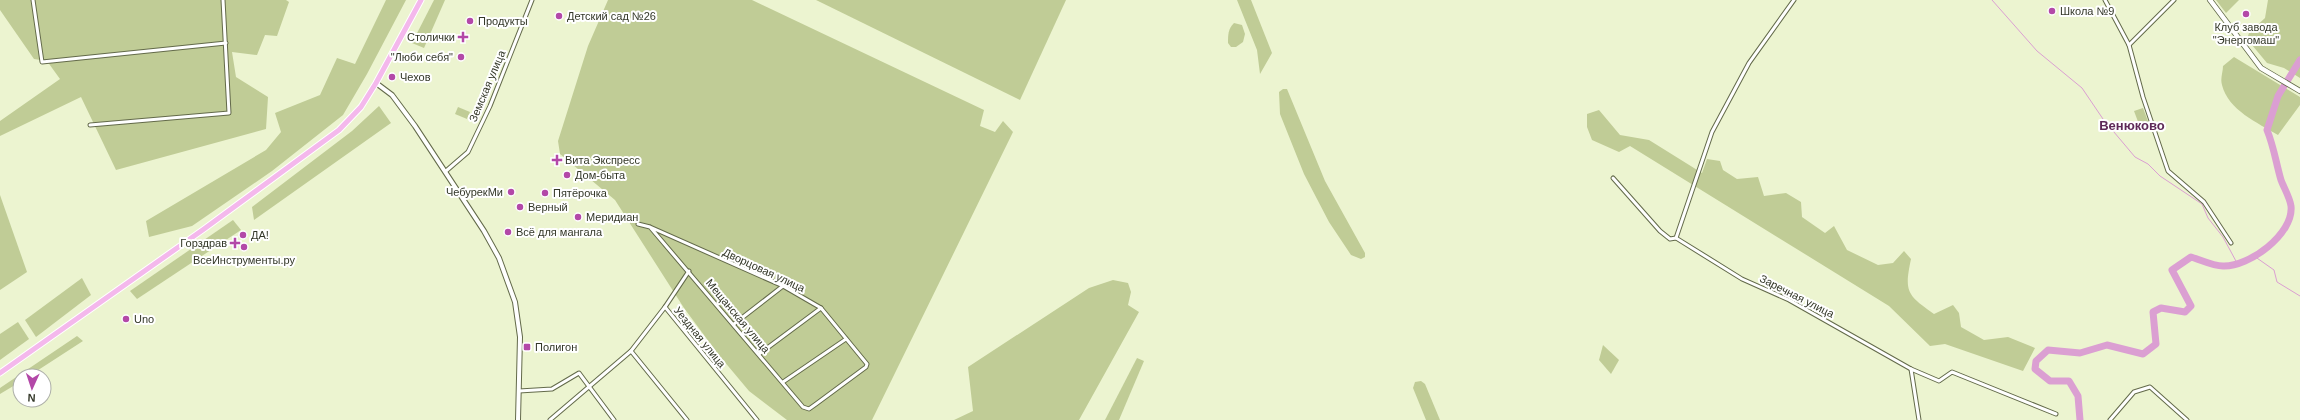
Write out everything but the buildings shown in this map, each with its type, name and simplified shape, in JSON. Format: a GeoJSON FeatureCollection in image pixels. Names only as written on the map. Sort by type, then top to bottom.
{"type":"FeatureCollection","features":[{"type":"Feature","properties":{"kind":"main road"},"geometry":{"type":"LineString","coordinates":[[0,374],[197,235],[333,134],[360,107],[376,83],[420,0]]}},
{"type":"Feature","properties":{"kind":"main road"},"geometry":{"type":"LineString","coordinates":[[2210,0],[2261,68],[2300,91]]}},
{"type":"Feature","properties":{"kind":"street"},"geometry":{"type":"LineString","coordinates":[[33,0],[42,62],[226,43]]}},
{"type":"Feature","properties":{"kind":"street"},"geometry":{"type":"LineString","coordinates":[[90,125],[228,114],[230,112],[223,0]]}},
{"type":"Feature","properties":{"kind":"street","name":"Земская улица"},"geometry":{"type":"LineString","coordinates":[[446,172],[468,152],[497,88],[532,0]]}},
{"type":"Feature","properties":{"kind":"street"},"geometry":{"type":"LineString","coordinates":[[1676,238],[1691,189],[1712,132],[1749,63],[1794,0]]}},
{"type":"Feature","properties":{"kind":"street"},"geometry":{"type":"LineString","coordinates":[[2104,0],[2129,45],[2143,97],[2168,171],[2204,202],[2231,243]]}},
{"type":"Feature","properties":{"kind":"street"},"geometry":{"type":"LineString","coordinates":[[2129,45],[2174,0]]}},
{"type":"Feature","properties":{"kind":"street"},"geometry":{"type":"LineString","coordinates":[[376,83],[392,95],[446,172],[492,245],[515,302],[520,337],[518,420]]}},
{"type":"Feature","properties":{"kind":"street","name":"Заречная улица"},"geometry":{"type":"LineString","coordinates":[[1613,178],[1660,232],[1670,239],[1676,238],[1742,279],[1789,300],[1911,369],[1939,381],[1952,372],[2056,414]]}},
{"type":"Feature","properties":{"kind":"street","name":"Дворцовая улица"},"geometry":{"type":"LineString","coordinates":[[638,224],[650,227],[783,286],[821,308],[867,364],[866,367],[816,404]]}},
{"type":"Feature","properties":{"kind":"street","name":"Мещанская улица"},"geometry":{"type":"LineString","coordinates":[[650,227],[689,271],[803,407],[809,408],[816,404]]}},
{"type":"Feature","properties":{"kind":"street"},"geometry":{"type":"LineString","coordinates":[[665,308],[689,271]]}},
{"type":"Feature","properties":{"kind":"street"},"geometry":{"type":"LineString","coordinates":[[734,324],[783,286]]}},
{"type":"Feature","properties":{"kind":"street","name":"Уездная улица"},"geometry":{"type":"LineString","coordinates":[[550,420],[631,351],[665,308],[756,420]]}},
{"type":"Feature","properties":{"kind":"street"},"geometry":{"type":"LineString","coordinates":[[759,354],[821,308]]}},
{"type":"Feature","properties":{"kind":"street"},"geometry":{"type":"LineString","coordinates":[[783,382],[846,339]]}},
{"type":"Feature","properties":{"kind":"street"},"geometry":{"type":"LineString","coordinates":[[631,351],[687,420]]}},
{"type":"Feature","properties":{"kind":"street"},"geometry":{"type":"LineString","coordinates":[[1911,369],[1919,420]]}},
{"type":"Feature","properties":{"kind":"street"},"geometry":{"type":"LineString","coordinates":[[519,391],[552,389],[579,373],[614,420]]}},
{"type":"Feature","properties":{"kind":"street"},"geometry":{"type":"LineString","coordinates":[[2110,420],[2134,392],[2150,387],[2187,420]]}},
{"type":"Feature","properties":{"kind":"green space"},"geometry":{"type":"Polygon","coordinates":[[[0,0],[286,0],[289,2],[277,36],[265,35],[257,55],[232,52],[236,77],[268,97],[266,129],[116,170],[81,97],[0,136],[0,121],[60,79],[47,61],[34,59],[0,10],[0,0]]]}},
{"type":"Feature","properties":{"kind":"green space"},"geometry":{"type":"Polygon","coordinates":[[[386,0],[406,0],[367,74],[343,115],[272,171],[192,226],[149,237],[146,221],[266,150],[281,132],[275,113],[320,95],[337,58],[355,64],[386,0]]]}},
{"type":"Feature","properties":{"kind":"green space"},"geometry":{"type":"Polygon","coordinates":[[[434,0],[445,0],[424,48],[412,43],[434,0]]]}},
{"type":"Feature","properties":{"kind":"green space"},"geometry":{"type":"Polygon","coordinates":[[[608,0],[752,0],[984,110],[980,126],[995,132],[1003,121],[1013,132],[872,420],[787,420],[749,391],[718,354],[684,308],[615,200],[560,154],[558,141],[588,46],[608,0]]]}},
{"type":"Feature","properties":{"kind":"green space"},"geometry":{"type":"Polygon","coordinates":[[[816,0],[1066,0],[1020,100],[816,0]]]}},
{"type":"Feature","properties":{"kind":"green space"},"geometry":{"type":"Polygon","coordinates":[[[1237,0],[1251,0],[1272,53],[1260,74],[1257,50],[1237,0]]]}},
{"type":"Feature","properties":{"kind":"green space"},"geometry":{"type":"Polygon","coordinates":[[[2216,0],[2239,0],[2226,13],[2216,0]]]}},
{"type":"Feature","properties":{"kind":"green space"},"geometry":{"type":"Polygon","coordinates":[[[2268,0],[2300,0],[2300,78],[2284,68],[2267,63],[2247,39],[2249,33],[2265,18],[2268,0]]]}},
{"type":"Feature","properties":{"kind":"green space"},"geometry":{"type":"Polygon","coordinates":[[[1234,23],[1242,25],[1245,34],[1243,42],[1236,47],[1231,47],[1228,43],[1228,35],[1229,30],[1234,23]]]}},
{"type":"Feature","properties":{"kind":"green space"},"geometry":{"type":"Polygon","coordinates":[[[2234,57],[2300,97],[2300,105],[2278,135],[2237,109],[2225,94],[2221,83],[2223,66],[2234,57]]]}},
{"type":"Feature","properties":{"kind":"green space"},"geometry":{"type":"Polygon","coordinates":[[[1283,89],[1287,89],[1325,181],[1365,253],[1365,257],[1361,259],[1351,255],[1329,222],[1304,174],[1280,114],[1279,92],[1283,89]]]}},
{"type":"Feature","properties":{"kind":"green space"},"geometry":{"type":"Polygon","coordinates":[[[379,106],[391,123],[254,220],[252,207],[352,131],[379,106]]]}},
{"type":"Feature","properties":{"kind":"green space"},"geometry":{"type":"Polygon","coordinates":[[[458,107],[470,112],[467,119],[455,114],[458,107]]]}},
{"type":"Feature","properties":{"kind":"green space"},"geometry":{"type":"Polygon","coordinates":[[[2143,108],[2149,124],[2140,127],[2134,111],[2143,108]]]}},
{"type":"Feature","properties":{"kind":"green space"},"geometry":{"type":"Polygon","coordinates":[[[1599,110],[1620,135],[1649,140],[1702,173],[1707,159],[1720,161],[1723,170],[1737,179],[1758,177],[1764,196],[1786,193],[1801,202],[1802,217],[1825,233],[1834,226],[1847,250],[1878,265],[1893,263],[1904,251],[1911,259],[1908,286],[1913,297],[1934,314],[1953,305],[1959,313],[1961,327],[1984,340],[2008,337],[2035,348],[2023,371],[1945,344],[1930,346],[1889,306],[1630,146],[1619,152],[1592,140],[1587,127],[1587,114],[1599,110]]]}},
{"type":"Feature","properties":{"kind":"green space"},"geometry":{"type":"Polygon","coordinates":[[[0,195],[27,272],[0,290],[0,195]]]}},
{"type":"Feature","properties":{"kind":"green space"},"geometry":{"type":"Polygon","coordinates":[[[233,220],[241,230],[137,299],[130,291],[233,220]]]}},
{"type":"Feature","properties":{"kind":"green space"},"geometry":{"type":"Polygon","coordinates":[[[82,278],[91,295],[36,337],[25,320],[82,278]]]}},
{"type":"Feature","properties":{"kind":"green space"},"geometry":{"type":"Polygon","coordinates":[[[1113,280],[1128,283],[1131,292],[1128,305],[1139,312],[1079,420],[954,420],[973,411],[968,367],[1089,288],[1113,280]]]}},
{"type":"Feature","properties":{"kind":"green space"},"geometry":{"type":"Polygon","coordinates":[[[18,322],[29,339],[0,360],[0,334],[18,322]]]}},
{"type":"Feature","properties":{"kind":"green space"},"geometry":{"type":"Polygon","coordinates":[[[77,336],[83,341],[41,368],[30,368],[77,336]]]}},
{"type":"Feature","properties":{"kind":"green space"},"geometry":{"type":"Polygon","coordinates":[[[1603,345],[1619,360],[1611,374],[1599,360],[1603,345]]]}},
{"type":"Feature","properties":{"kind":"green space"},"geometry":{"type":"Polygon","coordinates":[[[1137,358],[1144,361],[1119,420],[1105,420],[1137,358]]]}},
{"type":"Feature","properties":{"kind":"green space"},"geometry":{"type":"Polygon","coordinates":[[[12,380],[12,387],[0,394],[0,388],[12,380]]]}},
{"type":"Feature","properties":{"kind":"green space"},"geometry":{"type":"Polygon","coordinates":[[[1421,381],[1425,384],[1440,420],[1426,420],[1413,388],[1415,382],[1421,381]]]}},
{"type":"Feature","properties":{"kind":"waterway"},"geometry":{"type":"LineString","coordinates":[[1992,0],[2037,51],[2082,88],[2103,119],[2135,157],[2148,164],[2160,176],[2202,204],[2208,218],[2223,237],[2237,263]]}},
{"type":"Feature","properties":{"kind":"waterway"},"geometry":{"type":"LineString","coordinates":[[2080,420],[2078,396],[2069,381],[2050,381],[2035,369],[2036,361],[2048,350],[2080,353],[2107,345],[2143,354],[2156,344],[2153,312],[2161,308],[2185,312],[2191,306],[2172,270],[2191,257],[2219,266],[2234,265],[2245,261],[2268,247],[2278,238],[2285,227],[2290,217],[2291,206],[2281,180],[2267,130],[2278,96],[2300,60]]}},
{"type":"Feature","properties":{"kind":"waterway"},"geometry":{"type":"LineString","coordinates":[[2254,256],[2274,270],[2277,282],[2300,296]]}},
{"type":"Feature","properties":{"kind":"place","name":"Школа №9"},"geometry":{"type":"Point","coordinates":[2052,11]}},
{"type":"Feature","properties":{"kind":"place","name":"Клуб завода \"Энергомаш\""},"geometry":{"type":"Point","coordinates":[2246,14]}},
{"type":"Feature","properties":{"kind":"place","name":"Детский сад №26"},"geometry":{"type":"Point","coordinates":[559,16]}},
{"type":"Feature","properties":{"kind":"place","name":"Продукты"},"geometry":{"type":"Point","coordinates":[470,21]}},
{"type":"Feature","properties":{"kind":"place","name":"Столички"},"geometry":{"type":"Point","coordinates":[463,37]}},
{"type":"Feature","properties":{"kind":"place","name":"\"Люби себя\""},"geometry":{"type":"Point","coordinates":[461,57]}},
{"type":"Feature","properties":{"kind":"place","name":"Чехов"},"geometry":{"type":"Point","coordinates":[392,77]}},
{"type":"Feature","properties":{"kind":"place","name":"Вита Экспресс"},"geometry":{"type":"Point","coordinates":[557,160]}},
{"type":"Feature","properties":{"kind":"place","name":"Дом-быта"},"geometry":{"type":"Point","coordinates":[567,175]}},
{"type":"Feature","properties":{"kind":"place","name":"ЧебурекМи"},"geometry":{"type":"Point","coordinates":[511,192]}},
{"type":"Feature","properties":{"kind":"place","name":"Пятёрочка"},"geometry":{"type":"Point","coordinates":[545,193]}},
{"type":"Feature","properties":{"kind":"place","name":"Верный"},"geometry":{"type":"Point","coordinates":[520,207]}},
{"type":"Feature","properties":{"kind":"place","name":"Меридиан"},"geometry":{"type":"Point","coordinates":[578,217]}},
{"type":"Feature","properties":{"kind":"place","name":"Всё для мангала"},"geometry":{"type":"Point","coordinates":[508,232]}},
{"type":"Feature","properties":{"kind":"place","name":"ДА!"},"geometry":{"type":"Point","coordinates":[243,235]}},
{"type":"Feature","properties":{"kind":"place","name":"Горздрав"},"geometry":{"type":"Point","coordinates":[235,243]}},
{"type":"Feature","properties":{"kind":"place","name":"ВсеИнструменты.ру"},"geometry":{"type":"Point","coordinates":[244,247]}},
{"type":"Feature","properties":{"kind":"place","name":"Uno"},"geometry":{"type":"Point","coordinates":[126,319]}},
{"type":"Feature","properties":{"kind":"place","name":"Полигон"},"geometry":{"type":"Point","coordinates":[527,347]}},
{"type":"Feature","properties":{"kind":"district","name":"Венюково"},"geometry":{"type":"Point","coordinates":[2132,125]}}]}
